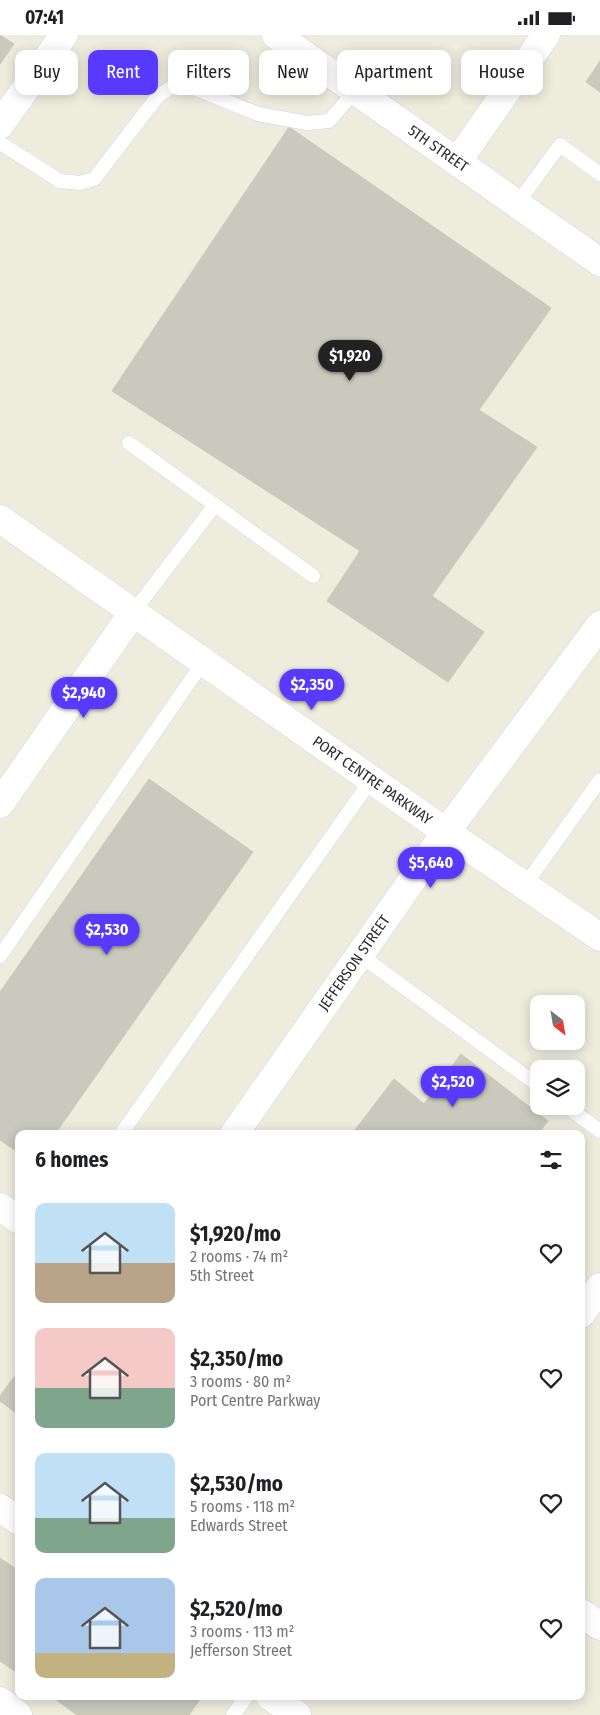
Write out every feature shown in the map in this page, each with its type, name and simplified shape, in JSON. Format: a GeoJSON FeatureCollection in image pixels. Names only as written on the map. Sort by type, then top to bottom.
{"type":"FeatureCollection","features":[{"type":"Feature","properties":{"kind":"street"},"geometry":{"type":"LineString","coordinates":[[0,125],[64,35]]}},
{"type":"Feature","properties":{"kind":"street","name":"5TH STREET"},"geometry":{"type":"LineString","coordinates":[[276,35],[337,78]]}},
{"type":"Feature","properties":{"kind":"street"},"geometry":{"type":"LineString","coordinates":[[457,162],[546,35]]}},
{"type":"Feature","properties":{"kind":"street","name":"5TH STREET"},"geometry":{"type":"LineString","coordinates":[[361,95],[600,262]]}},
{"type":"Feature","properties":{"kind":"street","name":"PORT CENTRE PARKWAY"},"geometry":{"type":"LineString","coordinates":[[0,519],[134,611],[446,832],[600,937]]}},
{"type":"Feature","properties":{"kind":"street"},"geometry":{"type":"LineString","coordinates":[[0,804],[134,611]]}},
{"type":"Feature","properties":{"kind":"street","name":"JEFFERSON STREET"},"geometry":{"type":"LineString","coordinates":[[237,1130],[446,832],[600,625]]}},
{"type":"Feature","properties":{"kind":"street"},"geometry":{"type":"LineString","coordinates":[[0,1207],[15,1217]]}},
{"type":"Feature","properties":{"kind":"street"},"geometry":{"type":"LineString","coordinates":[[585,1308],[600,1287]]}},
{"type":"Feature","properties":{"kind":"street"},"geometry":{"type":"LineString","coordinates":[[0,1508],[15,1518]]}},
{"type":"Feature","properties":{"kind":"street"},"geometry":{"type":"LineString","coordinates":[[585,1616],[600,1626]]}},
{"type":"Feature","properties":{"kind":"street"},"geometry":{"type":"LineString","coordinates":[[276,1700],[297,1715]]}},
{"type":"Feature","properties":{"kind":"street"},"geometry":{"type":"LineString","coordinates":[[0,1701],[18,1715]]}},
{"type":"Feature","properties":{"kind":"lane"},"geometry":{"type":"LineString","coordinates":[[0,143],[60,181],[80,183],[94,179],[158,96],[170,88],[186,85],[258,114],[307,123],[329,121],[352,95]]}},
{"type":"Feature","properties":{"kind":"lane"},"geometry":{"type":"LineString","coordinates":[[517,204],[560,145],[600,174]]}},
{"type":"Feature","properties":{"kind":"lane"},"geometry":{"type":"LineString","coordinates":[[129,443],[313,576]]}},
{"type":"Feature","properties":{"kind":"lane"},"geometry":{"type":"LineString","coordinates":[[134,611],[215,505]]}},
{"type":"Feature","properties":{"kind":"lane"},"geometry":{"type":"LineString","coordinates":[[0,956],[204,661]]}},
{"type":"Feature","properties":{"kind":"lane"},"geometry":{"type":"LineString","coordinates":[[124,1130],[372,779]]}},
{"type":"Feature","properties":{"kind":"lane"},"geometry":{"type":"LineString","coordinates":[[525,885],[598,788]]}},
{"type":"Feature","properties":{"kind":"lane"},"geometry":{"type":"LineString","coordinates":[[360,955],[530,1079]]}},
{"type":"Feature","properties":{"kind":"lane"},"geometry":{"type":"LineString","coordinates":[[578,1115],[600,1131]]}},
{"type":"Feature","properties":{"kind":"lane"},"geometry":{"type":"LineString","coordinates":[[233,1715],[244,1700]]}},
{"type":"Feature","properties":{"kind":"building"},"geometry":{"type":"Polygon","coordinates":[[[0,35],[14,44],[0,64],[0,35]]]}},
{"type":"Feature","properties":{"kind":"building"},"geometry":{"type":"Polygon","coordinates":[[[600,61],[600,92],[586,82],[600,61]]]}},
{"type":"Feature","properties":{"kind":"building"},"geometry":{"type":"Polygon","coordinates":[[[289,127],[551,308],[479,410],[537,447],[432,596],[484,632],[448,682],[327,601],[360,551],[112,391],[289,127]]]}},
{"type":"Feature","properties":{"kind":"building"},"geometry":{"type":"Polygon","coordinates":[[[149,779],[253,852],[58,1130],[15,1130],[15,1150],[0,1140],[0,992],[149,779]]]}},
{"type":"Feature","properties":{"kind":"building"},"geometry":{"type":"Polygon","coordinates":[[[461,1054],[530,1107],[530,1115],[540,1115],[548,1121],[541,1130],[355,1130],[394,1079],[424,1104],[461,1054]]]}},
{"type":"Feature","properties":{"kind":"building"},"geometry":{"type":"Polygon","coordinates":[[[15,1375],[15,1412],[0,1401],[0,1396],[15,1375]]]}},
{"type":"Feature","properties":{"kind":"building"},"geometry":{"type":"Polygon","coordinates":[[[0,1558],[15,1568],[15,1671],[0,1661],[0,1558]]]}},
{"type":"Feature","properties":{"kind":"building"},"geometry":{"type":"Polygon","coordinates":[[[56,1700],[200,1700],[189,1715],[77,1715],[56,1700]]]}}]}
